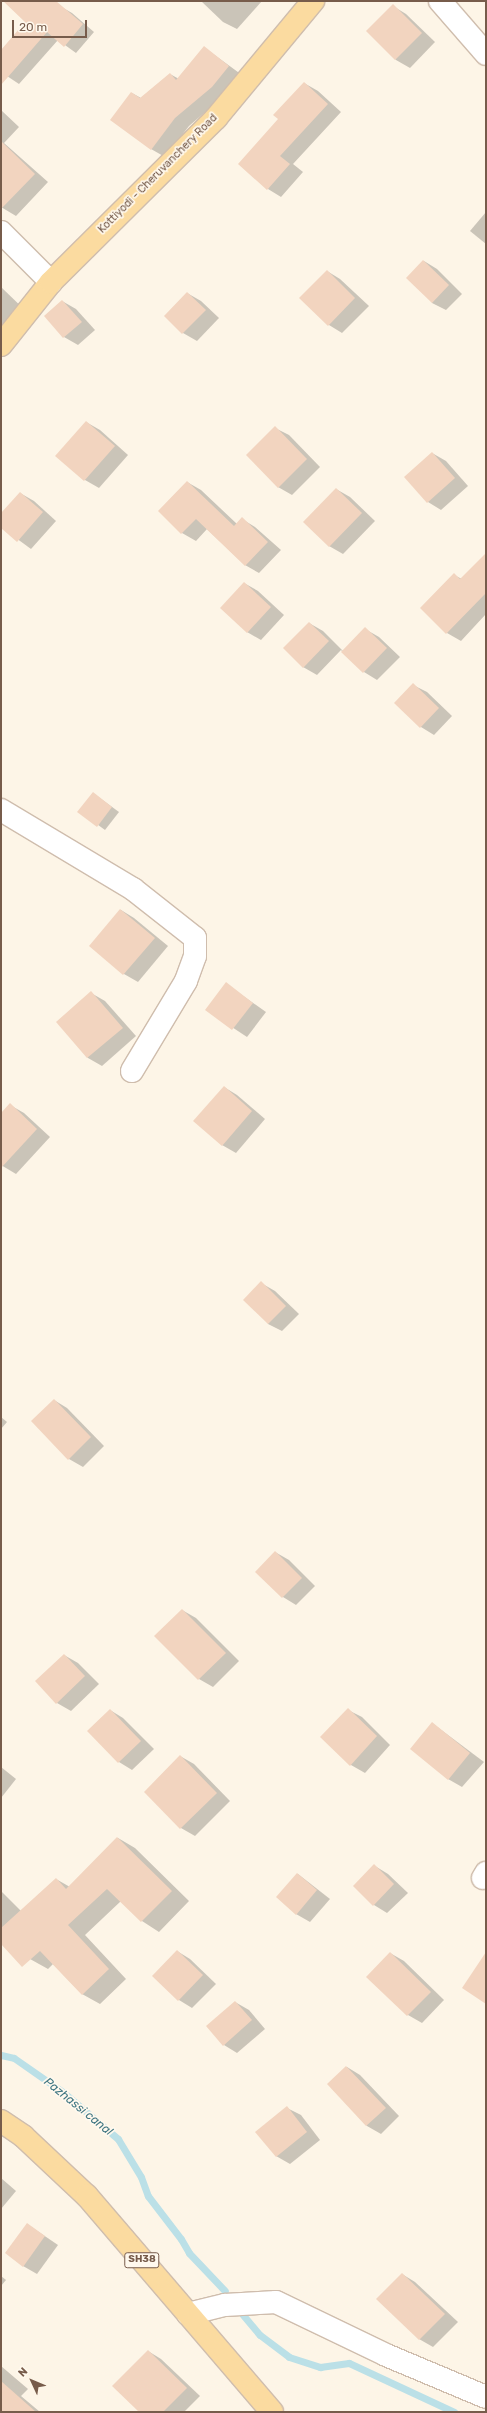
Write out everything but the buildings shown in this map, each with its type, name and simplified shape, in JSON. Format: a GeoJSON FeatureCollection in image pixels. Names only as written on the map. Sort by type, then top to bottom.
{"type":"FeatureCollection","features":[{"type":"Feature","properties":{"kind":"main road","name":"Kottiyodi - Cheruvanchery Road"},"geometry":{"type":"LineString","coordinates":[[1,345],[51,282],[216,118],[312,1]]}},
{"type":"Feature","properties":{"kind":"main road","name":"SH38"},"geometry":{"type":"LineString","coordinates":[[1,2121],[24,2136],[87,2196],[272,2412]]}},
{"type":"Feature","properties":{"kind":"street"},"geometry":{"type":"LineString","coordinates":[[440,1],[486,54]]}},
{"type":"Feature","properties":{"kind":"street"},"geometry":{"type":"LineString","coordinates":[[1,232],[51,282]]}},
{"type":"Feature","properties":{"kind":"street"},"geometry":{"type":"LineString","coordinates":[[1,810],[133,889],[195,938],[195,956],[186,981],[132,1071]]}},
{"type":"Feature","properties":{"kind":"street"},"geometry":{"type":"LineString","coordinates":[[188,2314],[225,2305],[276,2302],[386,2355],[486,2397]]}},
{"type":"Feature","properties":{"kind":"waterway","name":"Pazhassi canal"},"geometry":{"type":"LineString","coordinates":[[1,2055],[14,2058],[64,2093],[118,2139],[141,2177],[148,2196],[181,2239],[189,2253],[225,2291]]}},
{"type":"Feature","properties":{"kind":"waterway"},"geometry":{"type":"LineString","coordinates":[[243,2315],[260,2335],[289,2357],[320,2367],[349,2363],[454,2412]]}}]}
